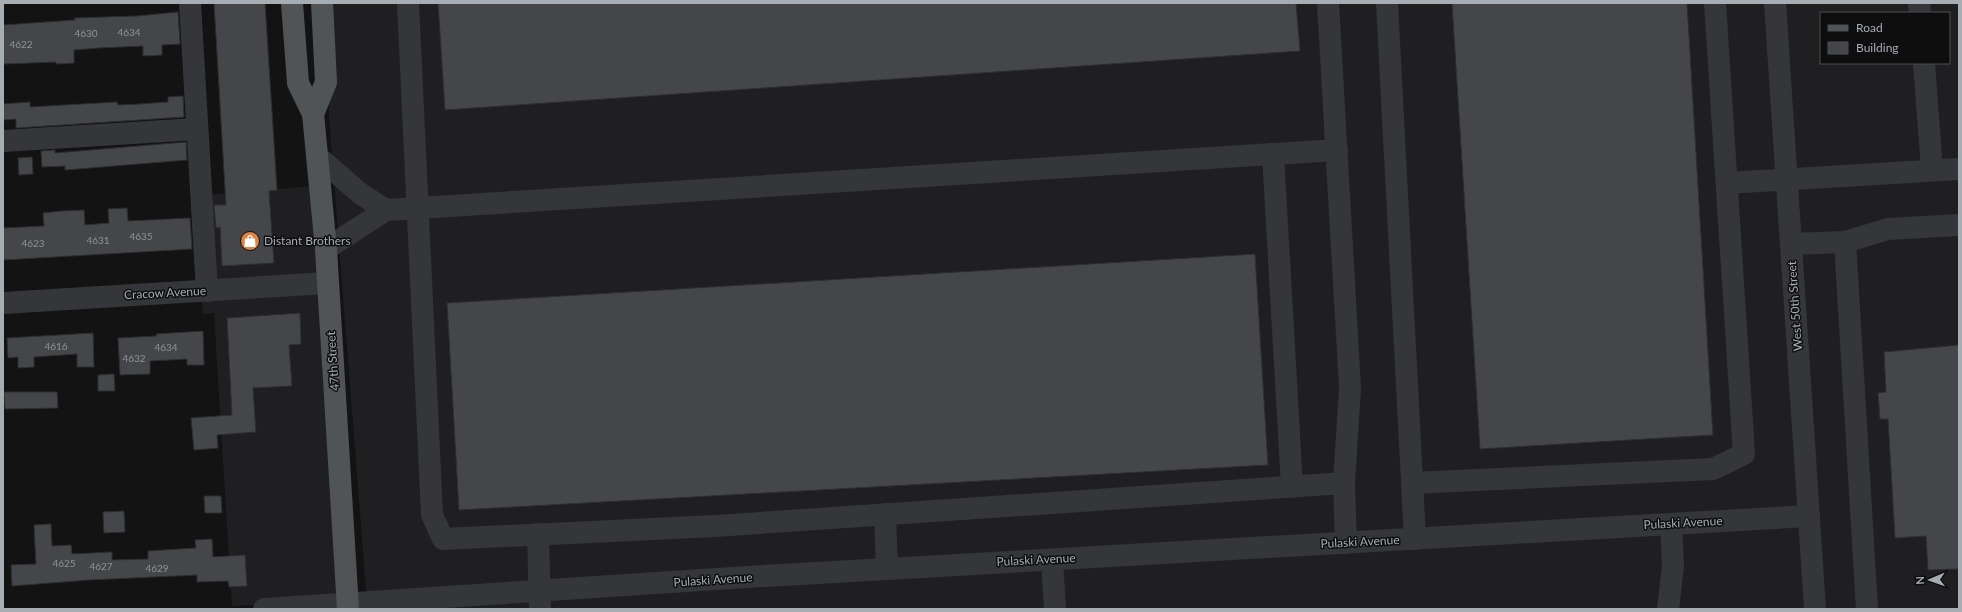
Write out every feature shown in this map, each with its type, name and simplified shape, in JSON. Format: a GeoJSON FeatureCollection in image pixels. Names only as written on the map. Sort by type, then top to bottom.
{"type":"FeatureCollection","features":[{"type":"Feature","properties":{"kind":"main road","name":"47th Street"},"geometry":{"type":"LineString","coordinates":[[292,3],[298,83],[314,114],[326,249],[348,606]]}},
{"type":"Feature","properties":{"kind":"main road","name":"47th Street"},"geometry":{"type":"LineString","coordinates":[[314,114],[326,82],[322,3]]}},
{"type":"Feature","properties":{"kind":"street"},"geometry":{"type":"LineString","coordinates":[[190,3],[207,291]]}},
{"type":"Feature","properties":{"kind":"street"},"geometry":{"type":"LineString","coordinates":[[408,3],[432,515],[443,539],[715,526],[1344,483]]}},
{"type":"Feature","properties":{"kind":"street"},"geometry":{"type":"LineString","coordinates":[[1328,3],[1350,388],[1344,483],[1346,543]]}},
{"type":"Feature","properties":{"kind":"street"},"geometry":{"type":"LineString","coordinates":[[1387,3],[1415,538]]}},
{"type":"Feature","properties":{"kind":"street"},"geometry":{"type":"LineString","coordinates":[[1412,483],[1713,469],[1744,454],[1715,3]]}},
{"type":"Feature","properties":{"kind":"street","name":"West 50th Street"},"geometry":{"type":"LineString","coordinates":[[1775,3],[1815,609]]}},
{"type":"Feature","properties":{"kind":"street"},"geometry":{"type":"LineString","coordinates":[[1924,64],[1932,170]]}},
{"type":"Feature","properties":{"kind":"street"},"geometry":{"type":"LineString","coordinates":[[3,141],[197,129]]}},
{"type":"Feature","properties":{"kind":"street"},"geometry":{"type":"LineString","coordinates":[[326,249],[386,210],[1337,150]]}},
{"type":"Feature","properties":{"kind":"street"},"geometry":{"type":"LineString","coordinates":[[1273,154],[1292,487]]}},
{"type":"Feature","properties":{"kind":"street"},"geometry":{"type":"LineString","coordinates":[[317,156],[361,194],[386,210]]}},
{"type":"Feature","properties":{"kind":"street"},"geometry":{"type":"LineString","coordinates":[[1726,182],[1959,169]]}},
{"type":"Feature","properties":{"kind":"street"},"geometry":{"type":"LineString","coordinates":[[1791,244],[1845,242],[1888,229],[1959,225]]}},
{"type":"Feature","properties":{"kind":"street"},"geometry":{"type":"LineString","coordinates":[[1845,242],[1867,609]]}},
{"type":"Feature","properties":{"kind":"street","name":"Cracow Avenue"},"geometry":{"type":"LineString","coordinates":[[3,303],[328,283]]}},
{"type":"Feature","properties":{"kind":"street"},"geometry":{"type":"LineString","coordinates":[[885,514],[887,569]]}},
{"type":"Feature","properties":{"kind":"street","name":"Pulaski Avenue"},"geometry":{"type":"LineString","coordinates":[[264,609],[539,600],[887,569],[1809,516]]}},
{"type":"Feature","properties":{"kind":"street"},"geometry":{"type":"LineString","coordinates":[[1668,609],[1673,566],[1670,524]]}},
{"type":"Feature","properties":{"kind":"street"},"geometry":{"type":"LineString","coordinates":[[538,534],[539,600]]}},
{"type":"Feature","properties":{"kind":"street"},"geometry":{"type":"LineString","coordinates":[[1052,560],[1055,609]]}},
{"type":"Feature","properties":{"kind":"shaded area"},"geometry":{"type":"Polygon","coordinates":[[[328,3],[1959,3],[1959,609],[369,609],[366,590],[329,116],[328,3]]]}},
{"type":"Feature","properties":{"kind":"shaded area"},"geometry":{"type":"Polygon","coordinates":[[[314,186],[341,600],[232,606],[214,313],[203,314],[195,196],[314,186]]]}},
{"type":"Feature","properties":{"kind":"shaded area"},"geometry":{"type":"Polygon","coordinates":[[[1269,607],[1270,609],[1206,609],[1269,607]]]}},
{"type":"Feature","properties":{"kind":"building"},"geometry":{"type":"Polygon","coordinates":[[[214,3],[265,3],[277,190],[269,191],[274,263],[222,266],[220,227],[216,228],[214,205],[226,205],[214,3]]]}},
{"type":"Feature","properties":{"kind":"building"},"geometry":{"type":"Polygon","coordinates":[[[438,3],[1296,3],[1300,51],[445,110],[438,3]]]}},
{"type":"Feature","properties":{"kind":"building"},"geometry":{"type":"Polygon","coordinates":[[[1452,3],[1687,3],[1713,435],[1480,449],[1452,3]]]}},
{"type":"Feature","properties":{"kind":"building"},"geometry":{"type":"Polygon","coordinates":[[[178,12],[180,44],[162,45],[162,55],[143,56],[143,46],[98,48],[74,50],[74,63],[56,64],[56,62],[3,64],[3,25],[75,20],[75,18],[137,16],[178,12]]]}},
{"type":"Feature","properties":{"kind":"building"},"geometry":{"type":"Polygon","coordinates":[[[183,96],[184,117],[16,128],[16,119],[3,120],[3,104],[30,102],[30,107],[117,102],[118,105],[168,102],[168,97],[183,96]]]}},
{"type":"Feature","properties":{"kind":"building"},"geometry":{"type":"Polygon","coordinates":[[[186,142],[187,160],[65,170],[65,166],[42,167],[41,151],[55,150],[55,153],[186,142]]]}},
{"type":"Feature","properties":{"kind":"building"},"geometry":{"type":"Polygon","coordinates":[[[32,157],[33,174],[19,175],[18,158],[32,157]]]}},
{"type":"Feature","properties":{"kind":"building"},"geometry":{"type":"Polygon","coordinates":[[[127,208],[128,221],[190,218],[192,249],[3,260],[3,228],[44,226],[43,213],[62,211],[84,210],[85,225],[109,223],[108,209],[127,208]]]}},
{"type":"Feature","properties":{"kind":"building"},"geometry":{"type":"Polygon","coordinates":[[[1255,254],[1268,465],[459,510],[447,303],[1255,254]]]}},
{"type":"Feature","properties":{"kind":"building"},"geometry":{"type":"Polygon","coordinates":[[[300,313],[301,344],[289,345],[292,386],[253,388],[256,432],[217,435],[218,448],[194,450],[191,418],[232,415],[227,318],[300,313]]]}},
{"type":"Feature","properties":{"kind":"building"},"geometry":{"type":"Polygon","coordinates":[[[203,331],[204,365],[187,365],[187,359],[150,361],[150,374],[120,375],[118,338],[157,336],[156,334],[203,331]]]}},
{"type":"Feature","properties":{"kind":"building"},"geometry":{"type":"Polygon","coordinates":[[[93,333],[94,367],[77,367],[77,354],[34,357],[34,367],[18,368],[18,357],[8,358],[7,338],[93,333]]]}},
{"type":"Feature","properties":{"kind":"building"},"geometry":{"type":"Polygon","coordinates":[[[1959,345],[1959,569],[1928,570],[1926,536],[1895,538],[1888,419],[1880,419],[1878,393],[1886,392],[1884,352],[1959,345]]]}},
{"type":"Feature","properties":{"kind":"building"},"geometry":{"type":"Polygon","coordinates":[[[114,374],[115,391],[98,391],[98,375],[114,374]]]}},
{"type":"Feature","properties":{"kind":"building"},"geometry":{"type":"Polygon","coordinates":[[[4,392],[57,392],[58,408],[5,409],[4,392]]]}},
{"type":"Feature","properties":{"kind":"building"},"geometry":{"type":"Polygon","coordinates":[[[204,496],[221,496],[222,513],[205,513],[204,496]]]}},
{"type":"Feature","properties":{"kind":"building"},"geometry":{"type":"Polygon","coordinates":[[[124,511],[125,532],[104,533],[103,512],[124,511]]]}},
{"type":"Feature","properties":{"kind":"building"},"geometry":{"type":"Polygon","coordinates":[[[51,524],[52,546],[71,545],[72,554],[112,552],[112,560],[148,559],[148,551],[196,548],[195,540],[212,539],[213,557],[245,555],[247,586],[229,587],[228,581],[197,582],[197,575],[89,580],[12,586],[11,565],[36,564],[34,525],[51,524]]]}},
{"type":"Feature","properties":{"kind":"place","name":"Distant Brothers"},"geometry":{"type":"Point","coordinates":[250,241]}}]}
